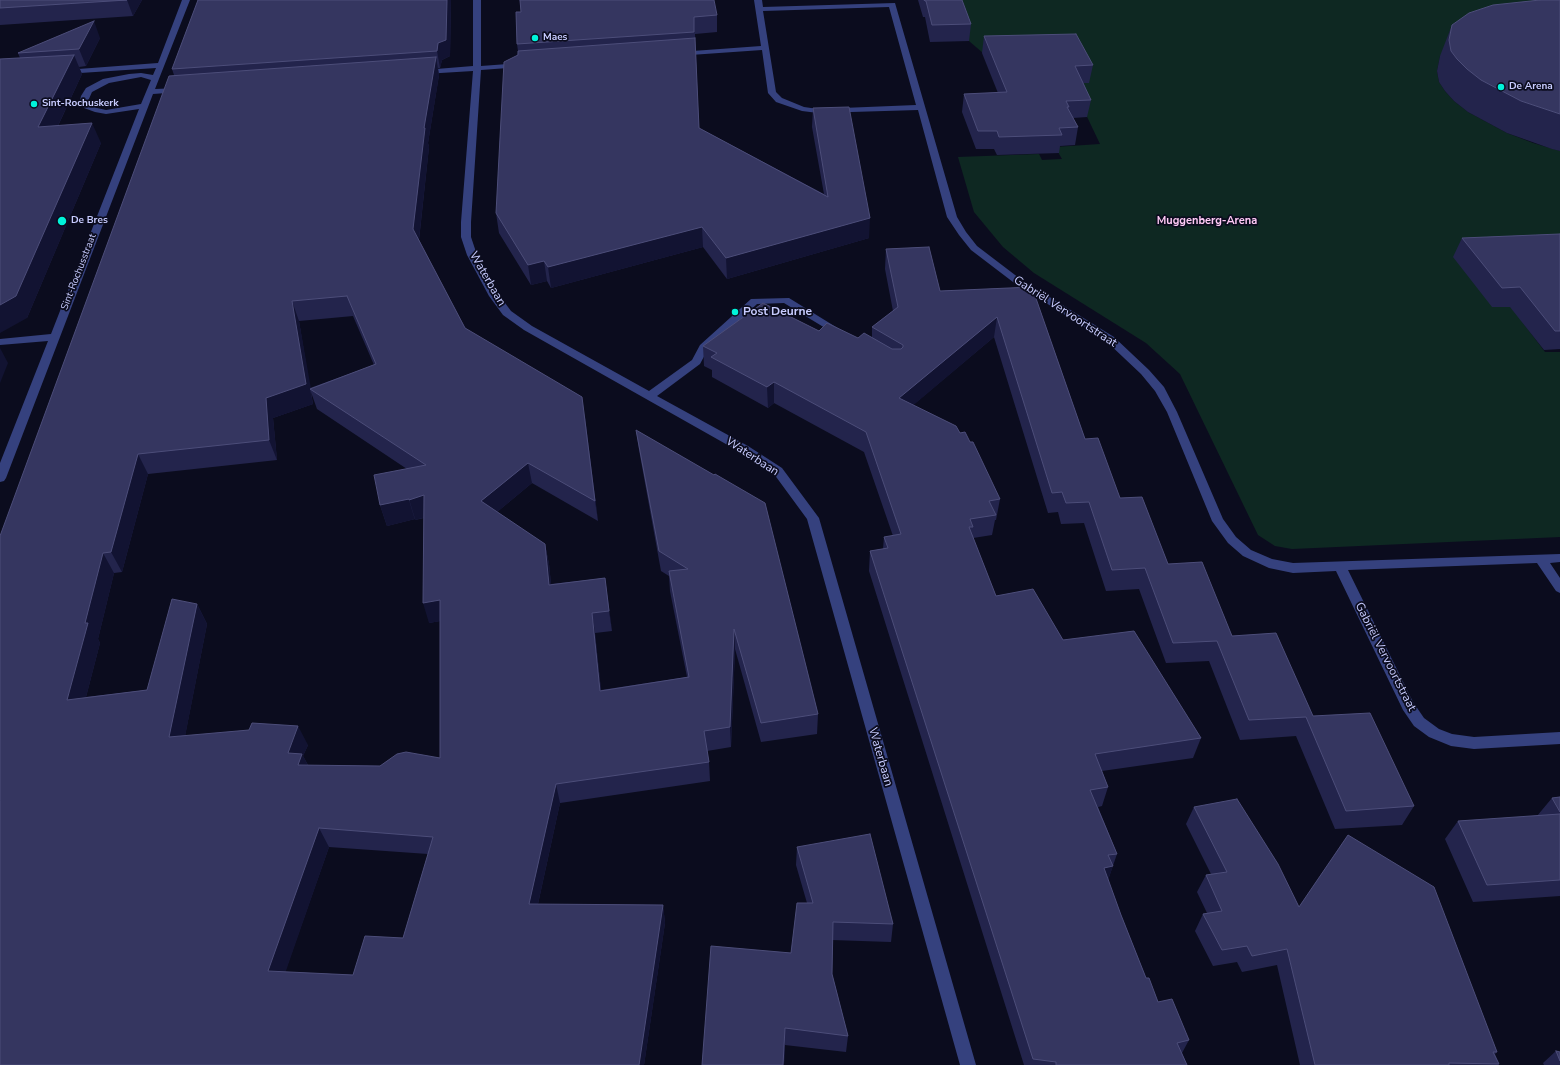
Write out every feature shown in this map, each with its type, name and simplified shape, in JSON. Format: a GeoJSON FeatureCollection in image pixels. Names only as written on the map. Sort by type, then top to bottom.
{"type":"FeatureCollection","features":[{"type":"Feature","properties":{"kind":"street","name":"Sint-Rochusstraat"},"geometry":{"type":"LineString","coordinates":[[0,478],[186,0]]}},
{"type":"Feature","properties":{"kind":"street","name":"Waterbaan"},"geometry":{"type":"LineString","coordinates":[[477,0],[478,68],[466,222],[466,237],[472,256],[494,296],[507,312],[528,328],[744,449],[778,471],[813,518],[968,1065]]}},
{"type":"Feature","properties":{"kind":"street"},"geometry":{"type":"LineString","coordinates":[[758,0],[772,93],[779,100],[802,109],[818,111],[922,107]]}},
{"type":"Feature","properties":{"kind":"street","name":"Gabriël Vervoortstraat"},"geometry":{"type":"LineString","coordinates":[[760,9],[892,5],[952,217],[962,233],[974,248],[993,264],[1110,339],[1145,372],[1160,389],[1172,412],[1218,521],[1232,540],[1247,553],[1269,563],[1293,568],[1560,558]]}},
{"type":"Feature","properties":{"kind":"street"},"geometry":{"type":"LineString","coordinates":[[674,54],[766,48]]}},
{"type":"Feature","properties":{"kind":"street"},"geometry":{"type":"LineString","coordinates":[[415,73],[529,64]]}},
{"type":"Feature","properties":{"kind":"street"},"geometry":{"type":"LineString","coordinates":[[53,72],[160,65]]}},
{"type":"Feature","properties":{"kind":"street"},"geometry":{"type":"LineString","coordinates":[[144,106],[120,112],[106,112],[87,106],[84,101],[89,90],[106,81],[129,76],[155,78]]}},
{"type":"Feature","properties":{"kind":"street"},"geometry":{"type":"LineString","coordinates":[[149,92],[188,89]]}},
{"type":"Feature","properties":{"kind":"street"},"geometry":{"type":"LineString","coordinates":[[649,396],[696,362],[704,347],[754,301],[786,300],[847,337]]}},
{"type":"Feature","properties":{"kind":"street"},"geometry":{"type":"LineString","coordinates":[[0,342],[54,337]]}},
{"type":"Feature","properties":{"kind":"street"},"geometry":{"type":"LineString","coordinates":[[1541,558],[1560,588]]}},
{"type":"Feature","properties":{"kind":"street","name":"Gabriël Vervoortstraat"},"geometry":{"type":"LineString","coordinates":[[1340,567],[1408,706],[1419,722],[1434,733],[1451,740],[1474,743],[1560,738]]}},
{"type":"Feature","properties":{"kind":"green space"},"geometry":{"type":"Polygon","coordinates":[[[955,0],[1560,0],[1448,49],[1440,56],[1437,71],[1439,82],[1445,91],[1454,101],[1468,112],[1507,133],[1560,151],[1560,252],[1514,306],[1523,323],[1545,352],[1560,352],[1560,537],[1292,549],[1275,546],[1258,535],[1180,374],[1146,343],[1034,273],[1003,247],[974,212],[958,157],[1039,154],[1042,160],[1062,159],[1055,147],[1100,144],[1071,83],[1088,83],[983,53],[969,41],[955,0]]]}},
{"type":"Feature","properties":{"kind":"building"},"geometry":{"type":"Polygon","coordinates":[[[0,0],[127,0],[0,8],[0,0]]]}},
{"type":"Feature","properties":{"kind":"building"},"geometry":{"type":"Polygon","coordinates":[[[198,0],[447,0],[446,40],[438,43],[437,51],[172,69],[198,0]]]}},
{"type":"Feature","properties":{"kind":"building"},"geometry":{"type":"Polygon","coordinates":[[[520,0],[714,0],[717,15],[694,17],[694,32],[517,44],[516,12],[521,12],[520,0]]]}},
{"type":"Feature","properties":{"kind":"building"},"geometry":{"type":"Polygon","coordinates":[[[924,0],[962,0],[971,24],[932,25],[926,1],[924,0]]]}},
{"type":"Feature","properties":{"kind":"building"},"geometry":{"type":"Polygon","coordinates":[[[1540,0],[1560,0],[1560,114],[1521,101],[1481,80],[1457,59],[1451,51],[1449,40],[1452,25],[1469,13],[1493,5],[1540,0]]]}},
{"type":"Feature","properties":{"kind":"building"},"geometry":{"type":"Polygon","coordinates":[[[94,21],[79,49],[18,53],[94,21]]]}},
{"type":"Feature","properties":{"kind":"building"},"geometry":{"type":"Polygon","coordinates":[[[1076,34],[1093,65],[1075,66],[1091,100],[1066,101],[1069,107],[1067,107],[1078,127],[1059,128],[1062,135],[999,137],[997,131],[978,131],[964,94],[1007,92],[984,36],[1076,34]]]}},
{"type":"Feature","properties":{"kind":"building"},"geometry":{"type":"Polygon","coordinates":[[[695,38],[699,128],[828,197],[813,108],[849,107],[870,218],[726,258],[702,227],[548,267],[544,261],[528,265],[496,213],[504,62],[518,55],[518,51],[695,38]]]}},
{"type":"Feature","properties":{"kind":"building"},"geometry":{"type":"Polygon","coordinates":[[[74,55],[38,127],[92,123],[16,296],[0,305],[0,59],[74,55]]]}},
{"type":"Feature","properties":{"kind":"building"},"geometry":{"type":"Polygon","coordinates":[[[436,57],[424,128],[413,229],[465,328],[582,397],[595,501],[528,463],[481,501],[545,544],[549,585],[605,578],[609,611],[592,613],[600,691],[689,677],[669,571],[688,569],[659,551],[636,430],[765,503],[818,714],[761,723],[734,629],[730,727],[704,731],[709,762],[556,784],[529,904],[663,905],[639,1065],[0,1065],[0,536],[169,76],[436,57]],[[347,296],[292,301],[306,384],[266,398],[269,440],[138,454],[111,552],[103,553],[85,623],[88,623],[67,700],[147,690],[172,599],[197,604],[169,737],[249,730],[252,723],[298,726],[288,753],[302,754],[298,765],[380,766],[397,754],[406,752],[440,758],[440,600],[423,603],[424,495],[409,500],[380,505],[374,475],[426,465],[310,389],[376,364],[347,296]],[[319,828],[268,971],[353,975],[365,936],[403,938],[433,837],[319,828]]]}},
{"type":"Feature","properties":{"kind":"building"},"geometry":{"type":"Polygon","coordinates":[[[1560,234],[1560,331],[1555,331],[1520,287],[1502,288],[1462,238],[1560,234]]]}},
{"type":"Feature","properties":{"kind":"building"},"geometry":{"type":"Polygon","coordinates":[[[929,247],[940,291],[1032,287],[1085,439],[1098,438],[1120,498],[1142,497],[1168,564],[1202,562],[1232,636],[1276,633],[1313,716],[1370,713],[1414,806],[1346,811],[1306,717],[1249,720],[1217,641],[1173,643],[1145,568],[1112,570],[1089,502],[1066,503],[1062,492],[1052,493],[997,317],[899,398],[956,426],[960,433],[965,432],[970,442],[973,442],[1000,499],[989,501],[996,515],[970,519],[973,527],[969,527],[996,596],[1033,589],[1063,640],[1134,631],[1201,738],[1095,754],[1108,787],[1090,790],[1117,854],[1108,855],[1113,866],[1104,868],[1146,978],[1149,978],[1158,1002],[1172,999],[1189,1040],[1177,1043],[1187,1065],[1056,1065],[1056,1062],[1033,1059],[870,551],[888,548],[884,537],[901,534],[866,432],[774,382],[767,387],[711,357],[717,353],[703,346],[763,303],[819,331],[827,323],[858,338],[864,333],[892,349],[901,349],[903,345],[872,327],[898,307],[886,249],[929,247]]]}},
{"type":"Feature","properties":{"kind":"building"},"geometry":{"type":"Polygon","coordinates":[[[1560,797],[1560,812],[1552,798],[1560,797]]]}},
{"type":"Feature","properties":{"kind":"building"},"geometry":{"type":"Polygon","coordinates":[[[1237,799],[1278,864],[1299,907],[1348,835],[1434,887],[1497,1052],[1493,1052],[1499,1064],[1449,1063],[1449,1065],[1315,1065],[1287,949],[1252,956],[1247,946],[1222,950],[1203,914],[1222,911],[1206,875],[1227,872],[1194,807],[1237,799]]]}},
{"type":"Feature","properties":{"kind":"building"},"geometry":{"type":"Polygon","coordinates":[[[1560,814],[1560,880],[1487,885],[1458,821],[1560,814]]]}},
{"type":"Feature","properties":{"kind":"building"},"geometry":{"type":"Polygon","coordinates":[[[870,834],[893,924],[833,922],[832,974],[848,1036],[785,1028],[783,1065],[702,1065],[711,946],[791,953],[797,903],[813,903],[797,847],[870,834]]]}},
{"type":"Feature","properties":{"kind":"building"},"geometry":{"type":"Polygon","coordinates":[[[1556,1051],[1560,1052],[1560,1061],[1556,1051]]]}},
{"type":"Feature","properties":{"kind":"place","name":"Maes"},"geometry":{"type":"Point","coordinates":[535,38]}},
{"type":"Feature","properties":{"kind":"place","name":"De Arena"},"geometry":{"type":"Point","coordinates":[1501,87]}},
{"type":"Feature","properties":{"kind":"place","name":"Sint-Rochuskerk"},"geometry":{"type":"Point","coordinates":[34,104]}},
{"type":"Feature","properties":{"kind":"place","name":"De Bres"},"geometry":{"type":"Point","coordinates":[62,221]}},
{"type":"Feature","properties":{"kind":"place","name":"Post Deurne"},"geometry":{"type":"Point","coordinates":[735,312]}},
{"type":"Feature","properties":{"kind":"district","name":"Muggenberg-Arena"},"geometry":{"type":"Point","coordinates":[1207,221]}}]}
